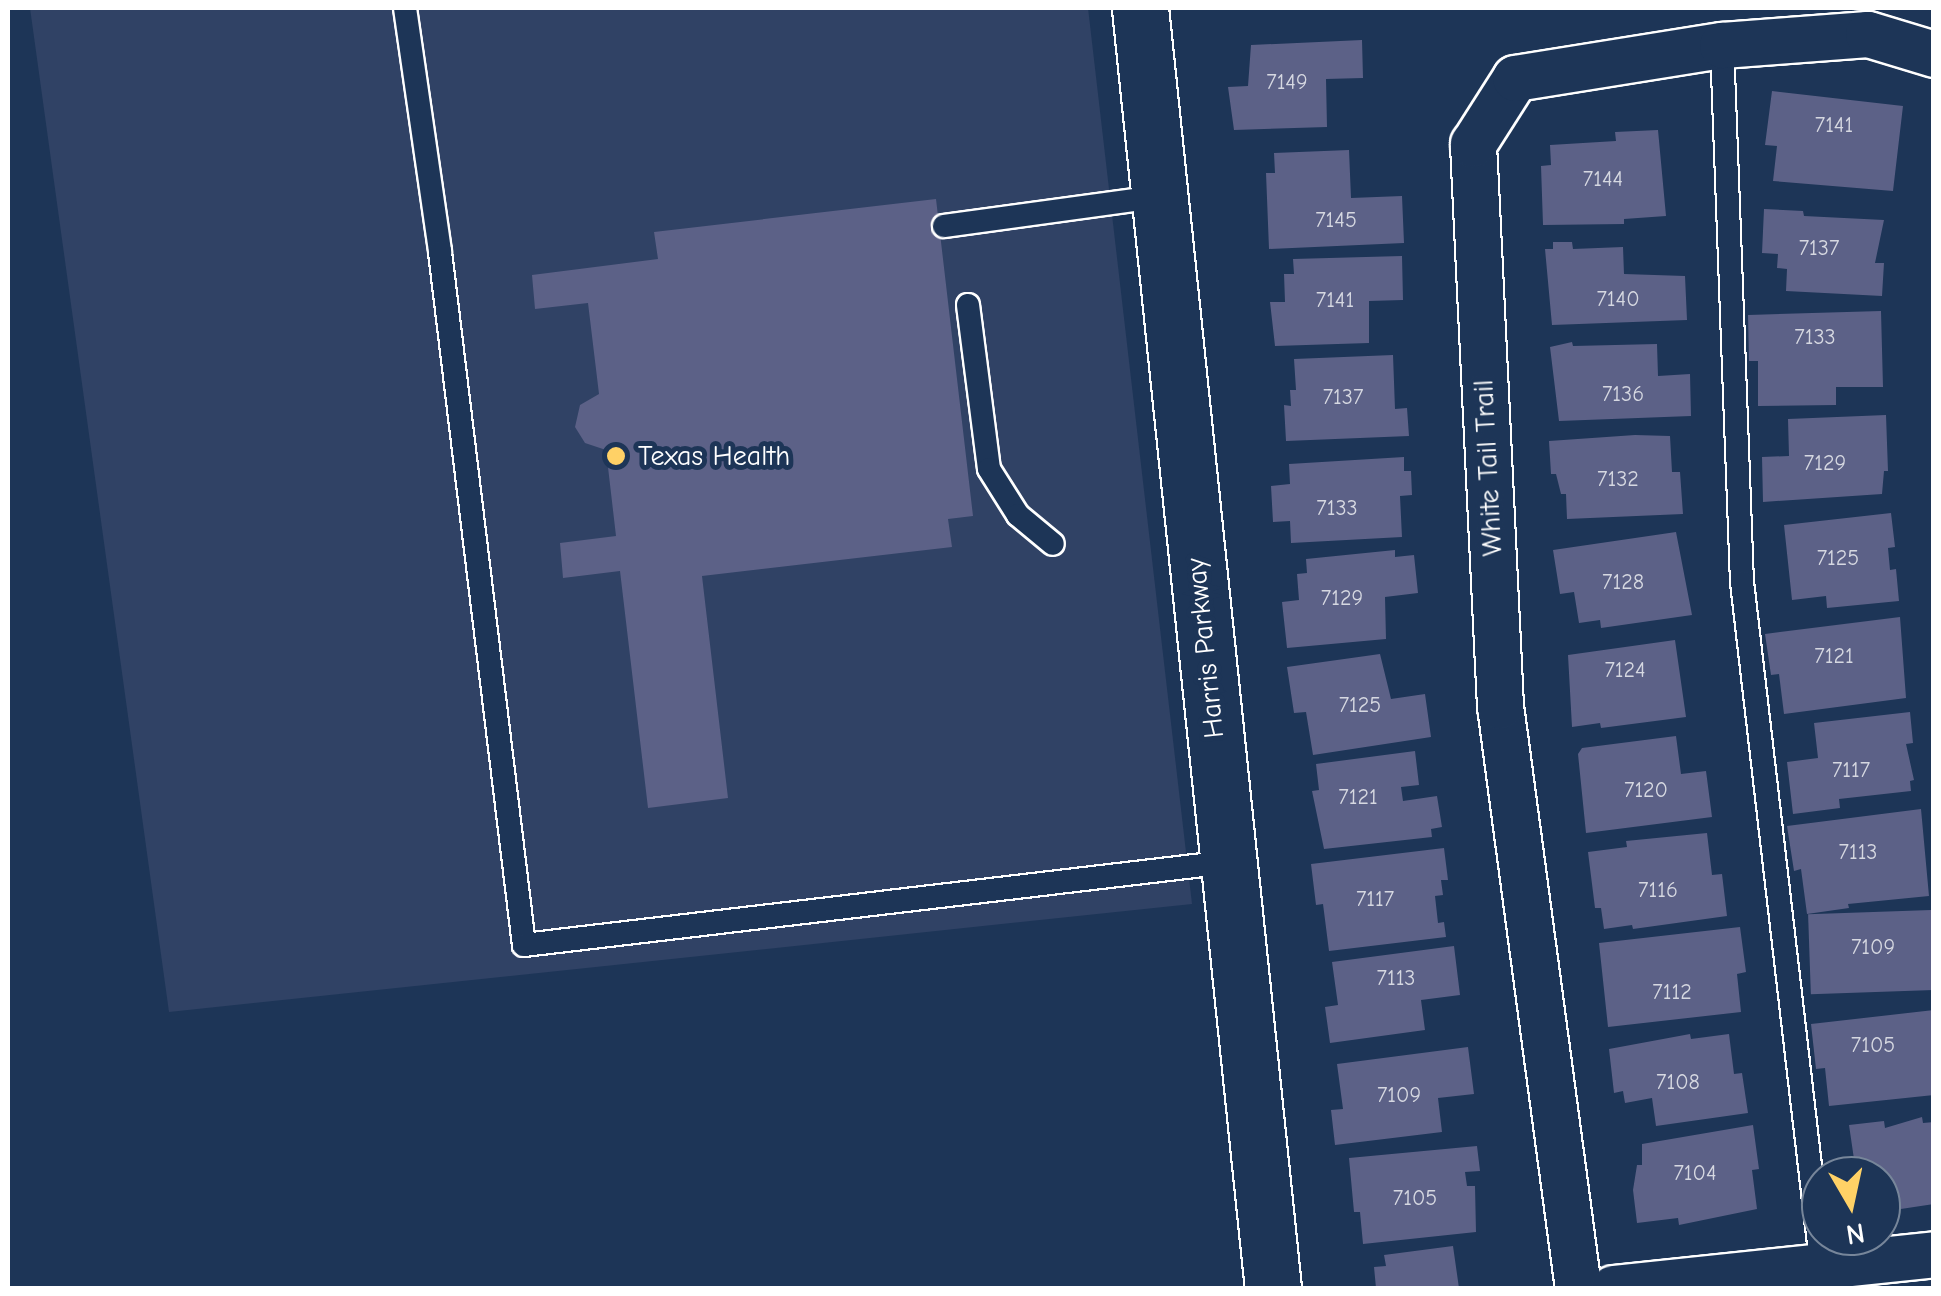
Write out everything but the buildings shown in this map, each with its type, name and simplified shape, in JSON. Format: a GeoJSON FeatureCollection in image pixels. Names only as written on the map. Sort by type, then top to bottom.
{"type":"FeatureCollection","features":[{"type":"Feature","properties":{"kind":"street","name":"Harris Parkway"},"geometry":{"type":"LineString","coordinates":[[1140,8],[1273,1288]]}},
{"type":"Feature","properties":{"kind":"street","name":"White Tail Trail"},"geometry":{"type":"LineString","coordinates":[[1578,1288],[1500,706],[1472,144],[1515,78],[1722,45],[1868,34],[1934,54]]}},
{"type":"Feature","properties":{"kind":"street"},"geometry":{"type":"LineString","coordinates":[[1614,1288],[1822,1269],[1934,1254]]}},
{"type":"Feature","properties":{"kind":"lane"},"geometry":{"type":"LineString","coordinates":[[405,8],[440,252],[524,944],[1228,862]]}},
{"type":"Feature","properties":{"kind":"lane"},"geometry":{"type":"LineString","coordinates":[[1722,45],[1742,582],[1822,1269]]}},
{"type":"Feature","properties":{"kind":"lane"},"geometry":{"type":"LineString","coordinates":[[944,226],[1157,197]]}},
{"type":"Feature","properties":{"kind":"lane"},"geometry":{"type":"LineString","coordinates":[[968,305],[989,469],[1018,515],[1053,544]]}},
{"type":"Feature","properties":{"kind":"shaded area","name":"Texas Health"},"geometry":{"type":"Polygon","coordinates":[[[30,8],[1088,8],[1192,904],[169,1012],[30,8]]]}},
{"type":"Feature","properties":{"kind":"place","name":"Texas Health"},"geometry":{"type":"Point","coordinates":[616,456]}}]}
